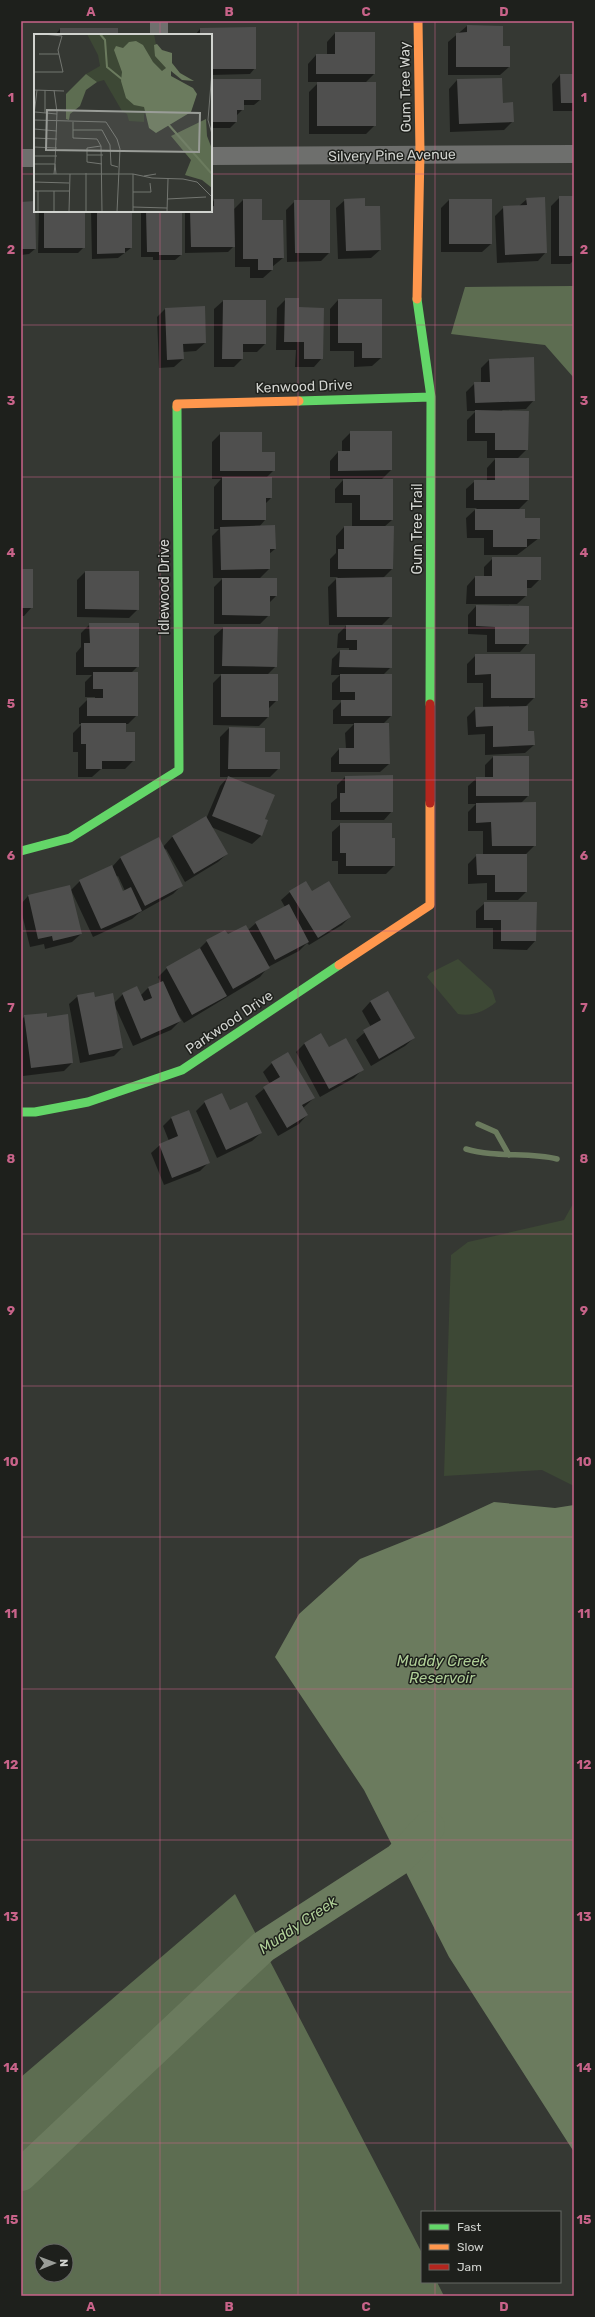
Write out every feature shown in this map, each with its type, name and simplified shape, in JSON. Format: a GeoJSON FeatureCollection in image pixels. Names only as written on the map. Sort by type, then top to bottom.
{"type":"FeatureCollection","features":[{"type":"Feature","properties":{"kind":"street"},"geometry":{"type":"LineString","coordinates":[[159,21],[159,34]]}},
{"type":"Feature","properties":{"kind":"street","name":"Gum Tree Way"},"geometry":{"type":"LineString","coordinates":[[418,21],[420,154]]}},
{"type":"Feature","properties":{"kind":"street","name":"Gum Tree Trail"},"geometry":{"type":"LineString","coordinates":[[420,154],[416,291],[431,397],[430,905]]}},
{"type":"Feature","properties":{"kind":"street","name":"Silvery Pine Avenue"},"geometry":{"type":"LineString","coordinates":[[212,156],[574,154]]}},
{"type":"Feature","properties":{"kind":"street"},"geometry":{"type":"LineString","coordinates":[[21,158],[34,158]]}},
{"type":"Feature","properties":{"kind":"street","name":"Kenwood Drive"},"geometry":{"type":"LineString","coordinates":[[177,404],[431,397]]}},
{"type":"Feature","properties":{"kind":"street","name":"Idlewood Drive"},"geometry":{"type":"LineString","coordinates":[[21,851],[70,838],[179,770],[177,404]]}},
{"type":"Feature","properties":{"kind":"street","name":"Parkwood Drive"},"geometry":{"type":"LineString","coordinates":[[21,1112],[35,1112],[88,1102],[182,1070],[430,905]]}},
{"type":"Feature","properties":{"kind":"shaded area"},"geometry":{"type":"Polygon","coordinates":[[[574,286],[574,378],[545,345],[451,334],[465,287],[574,286]]]}},
{"type":"Feature","properties":{"kind":"shaded area"},"geometry":{"type":"Polygon","coordinates":[[[458,959],[492,990],[496,1002],[483,1011],[468,1015],[458,1014],[427,977],[430,973],[458,959]]]}},
{"type":"Feature","properties":{"kind":"shaded area"},"geometry":{"type":"Polygon","coordinates":[[[574,1202],[574,1486],[542,1470],[444,1476],[451,1255],[468,1242],[564,1220],[574,1202]]]}},
{"type":"Feature","properties":{"kind":"shaded area"},"geometry":{"type":"Polygon","coordinates":[[[235,1894],[421,2251],[421,2283],[438,2283],[444,2296],[21,2296],[21,2077],[235,1894]]]}},
{"type":"Feature","properties":{"kind":"water","name":"Muddy Creek Reservoir"},"geometry":{"type":"Polygon","coordinates":[[[494,1502],[555,1508],[574,1505],[574,2152],[449,1957],[364,1790],[275,1657],[299,1614],[360,1559],[442,1526],[494,1502]]]}},
{"type":"Feature","properties":{"kind":"building"},"geometry":{"type":"Polygon","coordinates":[[[467,25],[503,26],[503,46],[510,46],[510,67],[456,67],[456,33],[467,32],[467,25]]]}},
{"type":"Feature","properties":{"kind":"building"},"geometry":{"type":"Polygon","coordinates":[[[256,27],[256,69],[212,69],[212,34],[200,34],[200,28],[256,27]]]}},
{"type":"Feature","properties":{"kind":"building"},"geometry":{"type":"Polygon","coordinates":[[[60,28],[118,28],[118,34],[60,34],[60,28]]]}},
{"type":"Feature","properties":{"kind":"building"},"geometry":{"type":"Polygon","coordinates":[[[335,32],[375,32],[375,74],[316,74],[316,54],[335,54],[335,32]]]}},
{"type":"Feature","properties":{"kind":"building"},"geometry":{"type":"Polygon","coordinates":[[[560,74],[574,74],[574,103],[561,103],[560,74]]]}},
{"type":"Feature","properties":{"kind":"building"},"geometry":{"type":"Polygon","coordinates":[[[502,78],[503,103],[513,102],[514,122],[459,124],[457,79],[502,78]]]}},
{"type":"Feature","properties":{"kind":"building"},"geometry":{"type":"Polygon","coordinates":[[[212,79],[261,79],[261,100],[244,100],[244,110],[237,110],[237,122],[212,122],[212,79]]]}},
{"type":"Feature","properties":{"kind":"building"},"geometry":{"type":"Polygon","coordinates":[[[317,82],[376,82],[376,126],[317,126],[317,82]]]}},
{"type":"Feature","properties":{"kind":"building"},"geometry":{"type":"Polygon","coordinates":[[[559,196],[574,196],[574,256],[559,256],[559,196]]]}},
{"type":"Feature","properties":{"kind":"building"},"geometry":{"type":"Polygon","coordinates":[[[545,197],[547,253],[505,255],[503,206],[527,205],[526,198],[545,197]]]}},
{"type":"Feature","properties":{"kind":"building"},"geometry":{"type":"Polygon","coordinates":[[[365,198],[365,206],[380,206],[381,250],[346,251],[344,199],[365,198]]]}},
{"type":"Feature","properties":{"kind":"building"},"geometry":{"type":"Polygon","coordinates":[[[214,199],[234,199],[235,247],[191,247],[190,212],[212,212],[212,207],[214,206],[214,199]]]}},
{"type":"Feature","properties":{"kind":"building"},"geometry":{"type":"Polygon","coordinates":[[[243,199],[262,199],[262,220],[283,220],[284,258],[273,258],[273,270],[258,270],[258,259],[243,259],[243,199]]]}},
{"type":"Feature","properties":{"kind":"building"},"geometry":{"type":"Polygon","coordinates":[[[449,199],[492,199],[492,244],[449,244],[449,199]]]}},
{"type":"Feature","properties":{"kind":"building"},"geometry":{"type":"Polygon","coordinates":[[[294,200],[330,200],[330,253],[295,253],[294,200]]]}},
{"type":"Feature","properties":{"kind":"building"},"geometry":{"type":"Polygon","coordinates":[[[34,201],[36,249],[21,249],[21,202],[34,201]]]}},
{"type":"Feature","properties":{"kind":"building"},"geometry":{"type":"Polygon","coordinates":[[[44,212],[85,212],[85,248],[44,248],[44,212]]]}},
{"type":"Feature","properties":{"kind":"building"},"geometry":{"type":"Polygon","coordinates":[[[97,212],[132,212],[132,248],[125,248],[125,253],[97,254],[97,212]]]}},
{"type":"Feature","properties":{"kind":"building"},"geometry":{"type":"Polygon","coordinates":[[[146,212],[182,212],[182,255],[159,255],[159,252],[147,252],[146,212]]]}},
{"type":"Feature","properties":{"kind":"building"},"geometry":{"type":"Polygon","coordinates":[[[285,298],[299,298],[299,307],[324,308],[323,359],[304,359],[304,342],[284,342],[285,298]]]}},
{"type":"Feature","properties":{"kind":"building"},"geometry":{"type":"Polygon","coordinates":[[[338,299],[382,299],[382,358],[362,358],[362,343],[338,343],[338,299]]]}},
{"type":"Feature","properties":{"kind":"building"},"geometry":{"type":"Polygon","coordinates":[[[223,300],[266,300],[266,344],[243,344],[243,359],[222,359],[223,300]]]}},
{"type":"Feature","properties":{"kind":"building"},"geometry":{"type":"Polygon","coordinates":[[[205,306],[206,343],[183,344],[184,359],[167,360],[165,308],[205,306]]]}},
{"type":"Feature","properties":{"kind":"building"},"geometry":{"type":"Polygon","coordinates":[[[534,357],[535,401],[475,403],[474,382],[490,382],[489,359],[534,357]]]}},
{"type":"Feature","properties":{"kind":"building"},"geometry":{"type":"Polygon","coordinates":[[[475,410],[529,411],[528,450],[495,450],[495,433],[475,433],[475,410]]]}},
{"type":"Feature","properties":{"kind":"building"},"geometry":{"type":"Polygon","coordinates":[[[350,431],[392,431],[392,470],[338,471],[338,451],[350,451],[350,431]]]}},
{"type":"Feature","properties":{"kind":"building"},"geometry":{"type":"Polygon","coordinates":[[[220,432],[262,432],[262,452],[275,452],[275,471],[220,471],[220,432]]]}},
{"type":"Feature","properties":{"kind":"building"},"geometry":{"type":"Polygon","coordinates":[[[495,458],[529,458],[529,500],[474,500],[474,480],[495,480],[495,458]]]}},
{"type":"Feature","properties":{"kind":"building"},"geometry":{"type":"Polygon","coordinates":[[[222,477],[272,477],[272,498],[266,498],[266,520],[222,520],[222,477]]]}},
{"type":"Feature","properties":{"kind":"building"},"geometry":{"type":"Polygon","coordinates":[[[343,479],[393,479],[393,520],[360,520],[360,495],[343,495],[343,479]]]}},
{"type":"Feature","properties":{"kind":"building"},"geometry":{"type":"Polygon","coordinates":[[[475,509],[525,509],[525,518],[540,518],[540,539],[527,539],[527,547],[493,547],[493,530],[475,530],[475,509]]]}},
{"type":"Feature","properties":{"kind":"building"},"geometry":{"type":"Polygon","coordinates":[[[275,525],[276,549],[270,549],[270,569],[221,570],[220,527],[275,525]]]}},
{"type":"Feature","properties":{"kind":"building"},"geometry":{"type":"Polygon","coordinates":[[[344,526],[394,526],[393,569],[338,569],[338,549],[344,549],[344,526]]]}},
{"type":"Feature","properties":{"kind":"building"},"geometry":{"type":"Polygon","coordinates":[[[492,557],[541,557],[541,580],[527,580],[527,596],[475,596],[475,576],[492,576],[492,557]]]}},
{"type":"Feature","properties":{"kind":"building"},"geometry":{"type":"Polygon","coordinates":[[[21,569],[33,569],[33,608],[21,608],[21,569]]]}},
{"type":"Feature","properties":{"kind":"building"},"geometry":{"type":"Polygon","coordinates":[[[85,571],[139,571],[139,610],[85,609],[85,571]]]}},
{"type":"Feature","properties":{"kind":"building"},"geometry":{"type":"Polygon","coordinates":[[[392,577],[392,617],[337,617],[336,578],[392,577]]]}},
{"type":"Feature","properties":{"kind":"building"},"geometry":{"type":"Polygon","coordinates":[[[222,578],[277,578],[277,596],[270,596],[270,616],[222,615],[222,578]]]}},
{"type":"Feature","properties":{"kind":"building"},"geometry":{"type":"Polygon","coordinates":[[[476,605],[529,606],[529,644],[495,644],[495,627],[476,626],[476,605]]]}},
{"type":"Feature","properties":{"kind":"building"},"geometry":{"type":"Polygon","coordinates":[[[89,623],[139,623],[139,667],[84,667],[84,643],[90,643],[89,623]]]}},
{"type":"Feature","properties":{"kind":"building"},"geometry":{"type":"Polygon","coordinates":[[[346,625],[392,625],[392,668],[339,667],[340,650],[357,650],[357,640],[346,640],[346,625]]]}},
{"type":"Feature","properties":{"kind":"building"},"geometry":{"type":"Polygon","coordinates":[[[223,627],[278,627],[277,667],[222,666],[223,627]]]}},
{"type":"Feature","properties":{"kind":"building"},"geometry":{"type":"Polygon","coordinates":[[[475,654],[535,654],[535,698],[491,698],[491,674],[475,675],[475,654]]]}},
{"type":"Feature","properties":{"kind":"building"},"geometry":{"type":"Polygon","coordinates":[[[93,672],[138,672],[138,716],[87,716],[87,698],[103,698],[103,689],[93,689],[93,672]]]}},
{"type":"Feature","properties":{"kind":"building"},"geometry":{"type":"Polygon","coordinates":[[[221,674],[278,674],[278,701],[269,701],[269,717],[221,717],[221,674]]]}},
{"type":"Feature","properties":{"kind":"building"},"geometry":{"type":"Polygon","coordinates":[[[340,674],[392,674],[392,716],[341,716],[341,700],[355,700],[355,692],[340,692],[340,674]]]}},
{"type":"Feature","properties":{"kind":"building"},"geometry":{"type":"Polygon","coordinates":[[[528,706],[528,731],[534,731],[535,745],[493,747],[493,726],[476,727],[475,707],[528,706]]]}},
{"type":"Feature","properties":{"kind":"building"},"geometry":{"type":"Polygon","coordinates":[[[81,723],[126,723],[126,732],[135,732],[135,761],[102,761],[102,769],[86,769],[86,744],[81,744],[81,723]]]}},
{"type":"Feature","properties":{"kind":"building"},"geometry":{"type":"Polygon","coordinates":[[[354,723],[389,723],[390,764],[339,764],[339,748],[354,748],[354,723]]]}},
{"type":"Feature","properties":{"kind":"building"},"geometry":{"type":"Polygon","coordinates":[[[229,727],[265,728],[265,752],[280,752],[280,769],[228,769],[229,727]]]}},
{"type":"Feature","properties":{"kind":"building"},"geometry":{"type":"Polygon","coordinates":[[[493,756],[529,756],[529,796],[476,796],[476,777],[493,777],[493,756]]]}},
{"type":"Feature","properties":{"kind":"building"},"geometry":{"type":"Polygon","coordinates":[[[393,775],[393,812],[340,812],[340,793],[345,793],[345,776],[393,775]]]}},
{"type":"Feature","properties":{"kind":"building"},"geometry":{"type":"Polygon","coordinates":[[[228,776],[275,795],[265,819],[268,820],[262,836],[212,816],[228,776]]]}},
{"type":"Feature","properties":{"kind":"building"},"geometry":{"type":"Polygon","coordinates":[[[536,802],[536,846],[492,846],[491,822],[476,823],[476,803],[536,802]]]}},
{"type":"Feature","properties":{"kind":"building"},"geometry":{"type":"Polygon","coordinates":[[[206,816],[228,854],[194,874],[172,836],[206,816]]]}},
{"type":"Feature","properties":{"kind":"building"},"geometry":{"type":"Polygon","coordinates":[[[340,823],[392,823],[392,838],[395,838],[395,866],[346,866],[346,853],[340,853],[340,823]]]}},
{"type":"Feature","properties":{"kind":"building"},"geometry":{"type":"Polygon","coordinates":[[[159,837],[183,886],[145,906],[120,857],[159,837]]]}},
{"type":"Feature","properties":{"kind":"building"},"geometry":{"type":"Polygon","coordinates":[[[476,854],[527,854],[527,892],[495,892],[495,875],[477,875],[476,854]]]}},
{"type":"Feature","properties":{"kind":"building"},"geometry":{"type":"Polygon","coordinates":[[[112,865],[123,891],[131,887],[142,911],[101,929],[79,880],[112,865]]]}},
{"type":"Feature","properties":{"kind":"building"},"geometry":{"type":"Polygon","coordinates":[[[306,881],[312,891],[329,881],[351,917],[318,938],[289,891],[306,881]]]}},
{"type":"Feature","properties":{"kind":"building"},"geometry":{"type":"Polygon","coordinates":[[[70,885],[82,934],[53,941],[52,936],[38,939],[28,895],[70,885]]]}},
{"type":"Feature","properties":{"kind":"building"},"geometry":{"type":"Polygon","coordinates":[[[484,902],[537,902],[536,941],[501,941],[501,920],[484,920],[484,902]]]}},
{"type":"Feature","properties":{"kind":"building"},"geometry":{"type":"Polygon","coordinates":[[[289,904],[309,942],[275,960],[255,922],[289,904]]]}},
{"type":"Feature","properties":{"kind":"building"},"geometry":{"type":"Polygon","coordinates":[[[246,925],[270,968],[233,989],[206,940],[225,930],[228,934],[246,925]]]}},
{"type":"Feature","properties":{"kind":"building"},"geometry":{"type":"Polygon","coordinates":[[[200,948],[227,996],[192,1015],[166,967],[200,948]]]}},
{"type":"Feature","properties":{"kind":"building"},"geometry":{"type":"Polygon","coordinates":[[[163,981],[181,1021],[141,1039],[122,993],[137,986],[144,1001],[152,998],[148,987],[163,981]]]}},
{"type":"Feature","properties":{"kind":"building"},"geometry":{"type":"Polygon","coordinates":[[[388,991],[415,1038],[379,1059],[363,1030],[381,1020],[370,1001],[388,991]]]}},
{"type":"Feature","properties":{"kind":"building"},"geometry":{"type":"Polygon","coordinates":[[[94,992],[95,997],[113,993],[123,1048],[89,1055],[77,995],[94,992]]]}},
{"type":"Feature","properties":{"kind":"building"},"geometry":{"type":"Polygon","coordinates":[[[47,1013],[47,1017],[68,1014],[73,1063],[31,1068],[24,1015],[47,1013]]]}},
{"type":"Feature","properties":{"kind":"building"},"geometry":{"type":"Polygon","coordinates":[[[321,1033],[329,1047],[346,1038],[364,1070],[329,1089],[304,1043],[321,1033]]]}},
{"type":"Feature","properties":{"kind":"building"},"geometry":{"type":"Polygon","coordinates":[[[288,1052],[315,1098],[302,1105],[308,1115],[287,1128],[263,1087],[280,1077],[271,1062],[288,1052]]]}},
{"type":"Feature","properties":{"kind":"building"},"geometry":{"type":"Polygon","coordinates":[[[222,1093],[230,1110],[247,1102],[262,1133],[226,1150],[204,1101],[222,1093]]]}},
{"type":"Feature","properties":{"kind":"building"},"geometry":{"type":"Polygon","coordinates":[[[189,1110],[210,1163],[172,1178],[159,1144],[178,1136],[171,1117],[189,1110]]]}},
{"type":"Feature","properties":{"kind":"waterway"},"geometry":{"type":"LineString","coordinates":[[478,1124],[496,1132],[509,1155]]}},
{"type":"Feature","properties":{"kind":"waterway"},"geometry":{"type":"LineString","coordinates":[[466,1149],[477,1152],[557,1159]]}},
{"type":"Feature","properties":{"kind":"waterway","name":"Muddy Creek"},"geometry":{"type":"LineString","coordinates":[[21,2175],[263,1947],[399,1859],[429,1827]]}},
{"type":"Feature","properties":{"kind":"traffic: fast"},"geometry":{"type":"LineString","coordinates":[[417,299],[431,397],[430,704]]}},
{"type":"Feature","properties":{"kind":"traffic: fast"},"geometry":{"type":"LineString","coordinates":[[299,401],[431,397]]}},
{"type":"Feature","properties":{"kind":"traffic: fast"},"geometry":{"type":"LineString","coordinates":[[21,851],[70,838],[179,770],[177,407]]}},
{"type":"Feature","properties":{"kind":"traffic: fast"},"geometry":{"type":"LineString","coordinates":[[21,1112],[35,1112],[88,1102],[182,1070],[339,965]]}},
{"type":"Feature","properties":{"kind":"traffic: slow"},"geometry":{"type":"LineString","coordinates":[[417,299],[420,153],[418,21]]}},
{"type":"Feature","properties":{"kind":"traffic: slow"},"geometry":{"type":"LineString","coordinates":[[177,407],[177,404],[299,401]]}},
{"type":"Feature","properties":{"kind":"traffic: slow"},"geometry":{"type":"LineString","coordinates":[[339,965],[430,905],[430,803]]}},
{"type":"Feature","properties":{"kind":"traffic: jam"},"geometry":{"type":"LineString","coordinates":[[430,704],[430,803]]}}]}
